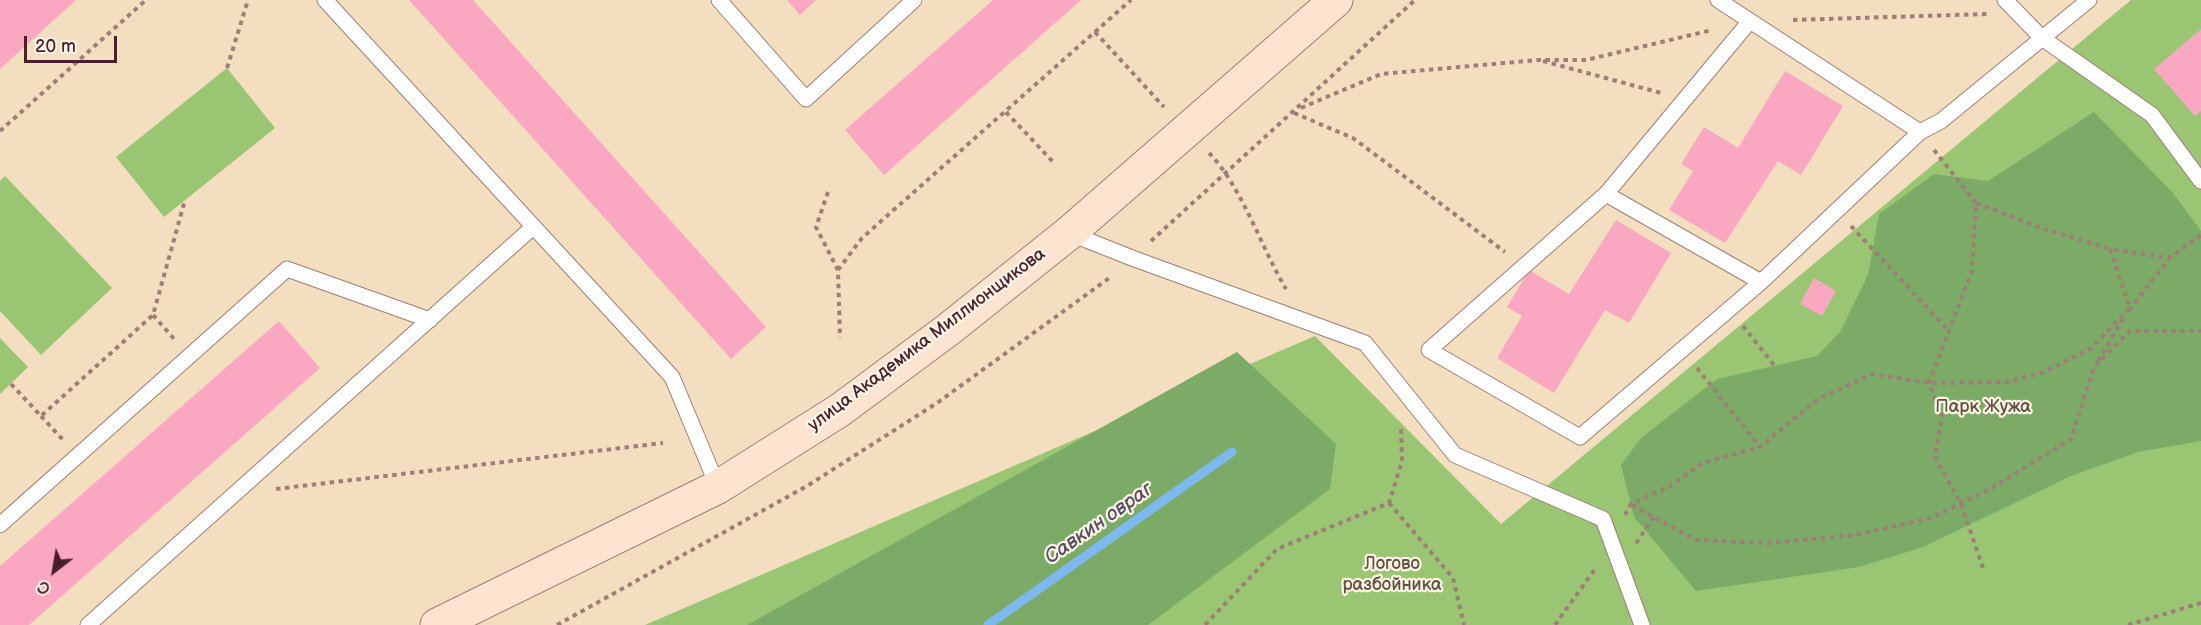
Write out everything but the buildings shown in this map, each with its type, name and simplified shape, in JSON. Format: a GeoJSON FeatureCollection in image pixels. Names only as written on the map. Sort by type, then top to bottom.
{"type":"FeatureCollection","features":[{"type":"Feature","properties":{"kind":"street","name":"улица Академика Миллионщикова"},"geometry":{"type":"LineString","coordinates":[[437,625],[718,487],[840,410],[949,329],[1069,233],[1336,0]]}},
{"type":"Feature","properties":{"kind":"lane"},"geometry":{"type":"LineString","coordinates":[[325,0],[672,377],[718,487]]}},
{"type":"Feature","properties":{"kind":"lane"},"geometry":{"type":"LineString","coordinates":[[719,0],[806,99],[914,0]]}},
{"type":"Feature","properties":{"kind":"lane"},"geometry":{"type":"LineString","coordinates":[[1718,0],[1920,132]]}},
{"type":"Feature","properties":{"kind":"lane"},"geometry":{"type":"LineString","coordinates":[[2005,0],[2043,38],[2152,116],[2201,181]]}},
{"type":"Feature","properties":{"kind":"lane"},"geometry":{"type":"LineString","coordinates":[[1750,21],[1606,194],[1429,350],[1580,436],[1761,282],[1920,132],[1941,121],[2089,0]]}},
{"type":"Feature","properties":{"kind":"lane"},"geometry":{"type":"LineString","coordinates":[[1606,194],[1761,282]]}},
{"type":"Feature","properties":{"kind":"lane"},"geometry":{"type":"LineString","coordinates":[[88,625],[533,227]]}},
{"type":"Feature","properties":{"kind":"lane"},"geometry":{"type":"LineString","coordinates":[[1069,233],[1365,343],[1455,455],[1603,519],[1642,625]]}},
{"type":"Feature","properties":{"kind":"lane"},"geometry":{"type":"LineString","coordinates":[[0,525],[287,269],[430,320]]}},
{"type":"Feature","properties":{"kind":"path"},"geometry":{"type":"LineString","coordinates":[[0,130],[146,0]]}},
{"type":"Feature","properties":{"kind":"path"},"geometry":{"type":"LineString","coordinates":[[227,68],[248,0]]}},
{"type":"Feature","properties":{"kind":"path"},"geometry":{"type":"LineString","coordinates":[[838,270],[862,238],[1131,0]]}},
{"type":"Feature","properties":{"kind":"path"},"geometry":{"type":"LineString","coordinates":[[557,625],[818,480],[937,403],[1099,286],[1226,170],[1296,111],[1415,0]]}},
{"type":"Feature","properties":{"kind":"path"},"geometry":{"type":"LineString","coordinates":[[1296,111],[1381,74],[1538,60],[1586,60],[1750,21],[2018,13]]}},
{"type":"Feature","properties":{"kind":"path"},"geometry":{"type":"LineString","coordinates":[[1095,32],[1144,87]]}},
{"type":"Feature","properties":{"kind":"path"},"geometry":{"type":"LineString","coordinates":[[1538,60],[1684,99]]}},
{"type":"Feature","properties":{"kind":"path"},"geometry":{"type":"LineString","coordinates":[[1005,111],[1055,164]]}},
{"type":"Feature","properties":{"kind":"path"},"geometry":{"type":"LineString","coordinates":[[1296,111],[1353,138],[1524,267]]}},
{"type":"Feature","properties":{"kind":"path"},"geometry":{"type":"LineString","coordinates":[[1920,132],[1976,203],[2041,228],[2110,249],[2169,258]]}},
{"type":"Feature","properties":{"kind":"path"},"geometry":{"type":"LineString","coordinates":[[1226,170],[1266,256],[1305,321]]}},
{"type":"Feature","properties":{"kind":"path"},"geometry":{"type":"LineString","coordinates":[[828,192],[816,227],[838,270],[840,338]]}},
{"type":"Feature","properties":{"kind":"path"},"geometry":{"type":"LineString","coordinates":[[41,416],[153,315],[185,200]]}},
{"type":"Feature","properties":{"kind":"path"},"geometry":{"type":"LineString","coordinates":[[1976,203],[1972,271],[1929,383],[1942,416],[1935,457],[1961,504],[1983,568]]}},
{"type":"Feature","properties":{"kind":"path"},"geometry":{"type":"LineString","coordinates":[[1837,211],[1949,331]]}},
{"type":"Feature","properties":{"kind":"path"},"geometry":{"type":"LineString","coordinates":[[2130,308],[2094,367],[2071,439],[1992,488],[1931,518],[1855,535],[1768,543],[1696,540],[1631,504],[1670,486],[1703,463],[1760,447],[1818,399],[1872,374],[1929,383],[2007,382],[2041,373],[2090,349],[2130,308],[2169,258],[2201,235]]}},
{"type":"Feature","properties":{"kind":"path"},"geometry":{"type":"LineString","coordinates":[[2110,249],[2130,308]]}},
{"type":"Feature","properties":{"kind":"path"},"geometry":{"type":"LineString","coordinates":[[1730,309],[1774,365]]}},
{"type":"Feature","properties":{"kind":"path"},"geometry":{"type":"LineString","coordinates":[[153,315],[189,356]]}},
{"type":"Feature","properties":{"kind":"path"},"geometry":{"type":"LineString","coordinates":[[2094,367],[2130,331],[2201,331]]}},
{"type":"Feature","properties":{"kind":"path"},"geometry":{"type":"LineString","coordinates":[[1682,350],[1760,447]]}},
{"type":"Feature","properties":{"kind":"path"},"geometry":{"type":"LineString","coordinates":[[11,384],[78,456]]}},
{"type":"Feature","properties":{"kind":"path"},"geometry":{"type":"LineString","coordinates":[[1389,503],[1402,461],[1401,419]]}},
{"type":"Feature","properties":{"kind":"path"},"geometry":{"type":"LineString","coordinates":[[235,494],[663,443]]}},
{"type":"Feature","properties":{"kind":"path"},"geometry":{"type":"LineString","coordinates":[[1205,625],[1277,549],[1389,503]]}},
{"type":"Feature","properties":{"kind":"path"},"geometry":{"type":"LineString","coordinates":[[1389,503],[1453,578],[1464,625]]}},
{"type":"Feature","properties":{"kind":"path"},"geometry":{"type":"LineString","coordinates":[[1555,625],[1587,583],[1611,541]]}},
{"type":"Feature","properties":{"kind":"path"},"geometry":{"type":"LineString","coordinates":[[2128,625],[2201,603]]}},
{"type":"Feature","properties":{"kind":"green space","name":"Парк Жужа"},"geometry":{"type":"Polygon","coordinates":[[[2131,0],[2201,0],[2201,625],[645,625],[1315,336],[1501,524],[2131,0]]]}},
{"type":"Feature","properties":{"kind":"green space"},"geometry":{"type":"Polygon","coordinates":[[[227,68],[275,128],[164,217],[116,157],[227,68]]]}},
{"type":"Feature","properties":{"kind":"green space"},"geometry":{"type":"Polygon","coordinates":[[[2094,112],[2173,193],[2201,231],[2201,441],[2138,452],[2071,476],[1923,547],[1859,567],[1696,591],[1634,517],[1621,465],[1641,438],[1717,379],[1817,356],[1840,332],[1868,275],[1879,214],[1934,174],[1988,181],[2094,112]]]}},
{"type":"Feature","properties":{"kind":"green space"},"geometry":{"type":"Polygon","coordinates":[[[5,176],[112,288],[41,355],[0,311],[0,181],[5,176]]]}},
{"type":"Feature","properties":{"kind":"green space"},"geometry":{"type":"Polygon","coordinates":[[[0,338],[28,367],[0,394],[0,338]]]}},
{"type":"Feature","properties":{"kind":"green space"},"geometry":{"type":"Polygon","coordinates":[[[1237,352],[1336,444],[1330,489],[1148,625],[747,625],[1237,352]]]}},
{"type":"Feature","properties":{"kind":"waterway","name":"Савкин овраг"},"geometry":{"type":"LineString","coordinates":[[988,625],[1232,452]]}},
{"type":"Feature","properties":{"kind":"park label","name":"Логово разбойника"},"geometry":{"type":"Point","coordinates":[1392,574]}}]}
